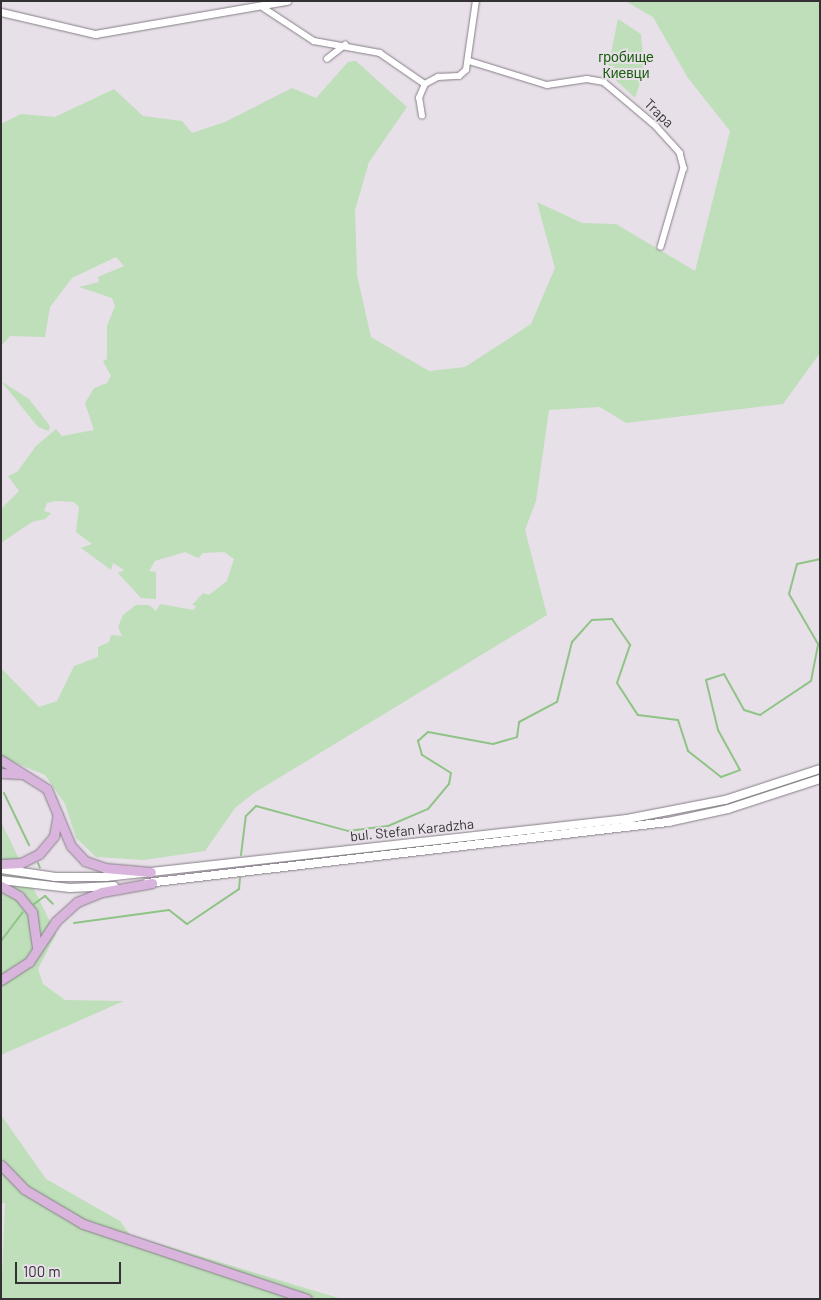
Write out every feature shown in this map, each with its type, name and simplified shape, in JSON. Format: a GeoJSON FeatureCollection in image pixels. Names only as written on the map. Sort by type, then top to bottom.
{"type":"FeatureCollection","features":[{"type":"Feature","properties":{"kind":"main road"},"geometry":{"type":"LineString","coordinates":[[1,760],[47,789],[58,809],[71,846],[85,861],[105,868],[151,872]]}},
{"type":"Feature","properties":{"kind":"main road","name":"bul. Stefan Karadzha"},"geometry":{"type":"LineString","coordinates":[[1,869],[70,878],[151,872],[656,814],[725,800],[820,769]]}},
{"type":"Feature","properties":{"kind":"main road"},"geometry":{"type":"LineString","coordinates":[[1,773],[28,776]]}},
{"type":"Feature","properties":{"kind":"main road","name":"bul. Stefan Karadzha"},"geometry":{"type":"LineString","coordinates":[[1,880],[70,888],[152,883],[660,823],[728,809],[820,779]]}},
{"type":"Feature","properties":{"kind":"main road"},"geometry":{"type":"LineString","coordinates":[[1,864],[28,861],[44,850],[56,831],[58,809]]}},
{"type":"Feature","properties":{"kind":"main road"},"geometry":{"type":"LineString","coordinates":[[4,977],[37,951],[61,915],[77,902],[102,892],[152,883]]}},
{"type":"Feature","properties":{"kind":"main road"},"geometry":{"type":"LineString","coordinates":[[1,886],[19,896],[32,912],[38,933],[37,951]]}},
{"type":"Feature","properties":{"kind":"main road"},"geometry":{"type":"LineString","coordinates":[[1,1166],[24,1189],[83,1224],[307,1299]]}},
{"type":"Feature","properties":{"kind":"street"},"geometry":{"type":"LineString","coordinates":[[1,12],[95,34],[264,8],[287,1]]}},
{"type":"Feature","properties":{"kind":"street"},"geometry":{"type":"LineString","coordinates":[[422,116],[419,98],[425,84],[438,77],[459,76],[469,61],[476,1]]}},
{"type":"Feature","properties":{"kind":"street"},"geometry":{"type":"LineString","coordinates":[[264,8],[314,41],[380,52],[425,84]]}},
{"type":"Feature","properties":{"kind":"street"},"geometry":{"type":"LineString","coordinates":[[328,59],[345,45]]}},
{"type":"Feature","properties":{"kind":"street","name":"Trapa"},"geometry":{"type":"LineString","coordinates":[[469,61],[547,85],[592,79],[604,82],[656,126],[684,163],[661,248]]}},
{"type":"Feature","properties":{"kind":"green space"},"geometry":{"type":"Polygon","coordinates":[[[625,1],[820,1],[820,353],[783,404],[626,423],[600,407],[549,410],[536,501],[525,530],[547,615],[254,793],[235,808],[205,851],[144,860],[96,857],[76,838],[65,804],[45,775],[11,761],[1,778],[1,668],[39,707],[57,701],[74,666],[98,657],[98,647],[109,642],[111,635],[122,636],[118,627],[123,615],[136,605],[149,605],[156,611],[160,604],[193,610],[196,606],[192,605],[203,593],[209,595],[227,581],[234,559],[224,552],[203,553],[198,558],[185,552],[155,561],[149,571],[156,572],[156,599],[141,598],[118,573],[124,570],[113,563],[111,570],[81,548],[92,544],[76,532],[79,507],[74,502],[56,501],[47,503],[44,511],[51,513],[45,519],[32,522],[1,543],[1,509],[19,491],[8,476],[17,472],[36,446],[56,429],[62,436],[94,430],[85,403],[94,388],[107,383],[111,376],[103,361],[107,359],[107,326],[115,306],[112,298],[79,287],[99,282],[98,277],[124,266],[116,257],[72,278],[50,307],[45,337],[10,336],[1,346],[1,124],[21,114],[55,117],[114,89],[143,116],[182,121],[192,133],[225,122],[292,88],[316,98],[348,62],[356,61],[407,107],[369,162],[355,210],[357,275],[371,337],[429,371],[465,367],[531,324],[555,268],[537,202],[582,223],[616,224],[695,271],[730,131],[688,78],[653,17],[625,1]]]}},
{"type":"Feature","properties":{"kind":"green space","name":"гробище Киевци"},"geometry":{"type":"Polygon","coordinates":[[[618,19],[641,34],[644,71],[635,98],[607,72],[618,19]]]}},
{"type":"Feature","properties":{"kind":"green space"},"geometry":{"type":"Polygon","coordinates":[[[1,381],[29,399],[50,426],[49,431],[38,427],[1,381]]]}},
{"type":"Feature","properties":{"kind":"green space"},"geometry":{"type":"Polygon","coordinates":[[[1,822],[56,934],[38,969],[43,984],[65,1000],[124,1001],[1,1055],[1,822]]]}},
{"type":"Feature","properties":{"kind":"green space"},"geometry":{"type":"Polygon","coordinates":[[[1,1115],[46,1179],[120,1221],[130,1235],[342,1299],[1,1299],[5,1203],[1,1203],[1,1115]]]}},
{"type":"Feature","properties":{"kind":"waterway"},"geometry":{"type":"LineString","coordinates":[[241,855],[246,816],[256,806],[348,831],[388,826],[428,809],[449,784],[451,773],[422,755],[418,741],[428,732],[493,744],[517,737],[519,722],[557,702],[572,642],[592,620],[612,619],[630,645],[617,683],[638,715],[678,720],[688,751],[721,777],[740,770],[718,730],[706,680],[724,674],[744,710],[760,715],[811,681],[818,644],[789,594],[797,564],[820,559]]}},
{"type":"Feature","properties":{"kind":"waterway"},"geometry":{"type":"LineString","coordinates":[[4,793],[29,845]]}},
{"type":"Feature","properties":{"kind":"waterway"},"geometry":{"type":"LineString","coordinates":[[38,863],[40,868]]}},
{"type":"Feature","properties":{"kind":"waterway"},"geometry":{"type":"LineString","coordinates":[[74,923],[169,910],[187,924],[239,889],[240,878]]}},
{"type":"Feature","properties":{"kind":"waterway"},"geometry":{"type":"LineString","coordinates":[[34,904],[45,896],[53,904]]}},
{"type":"Feature","properties":{"kind":"waterway"},"geometry":{"type":"LineString","coordinates":[[1,941],[23,912]]}}]}
